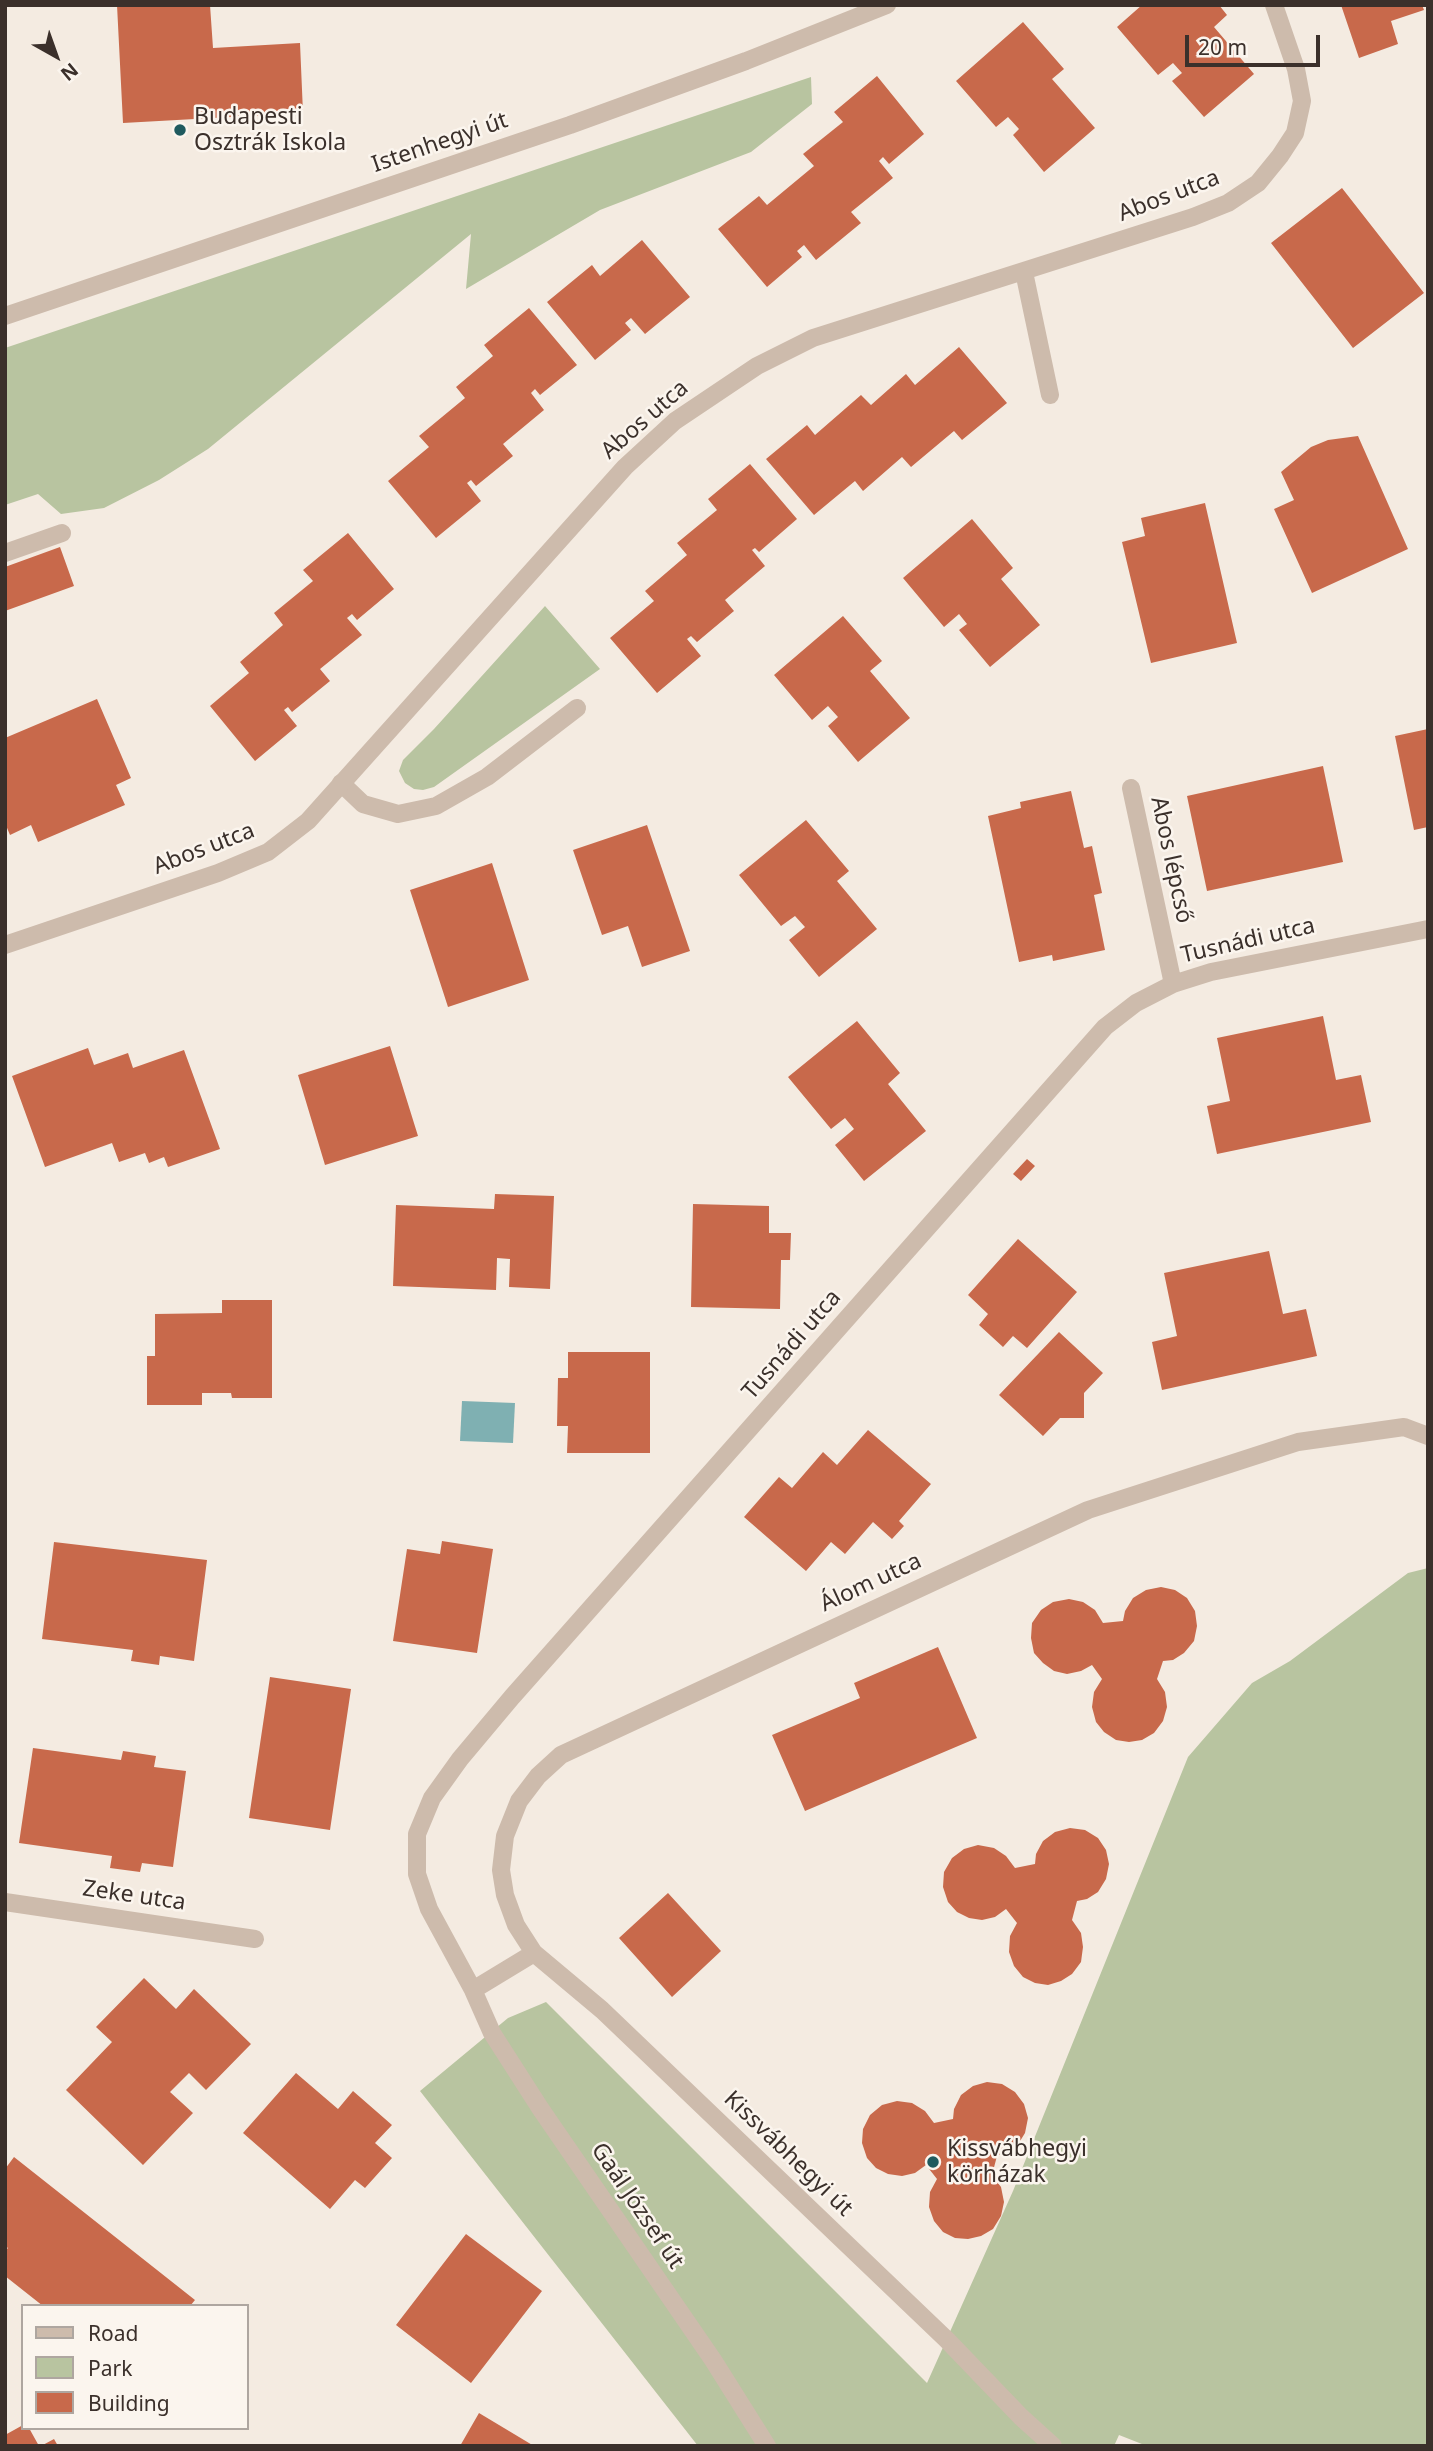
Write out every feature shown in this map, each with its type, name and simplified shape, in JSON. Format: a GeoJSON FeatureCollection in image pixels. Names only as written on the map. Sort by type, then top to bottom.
{"type":"FeatureCollection","features":[{"type":"Feature","properties":{"kind":"street","name":"Istenhegyi út"},"geometry":{"type":"LineString","coordinates":[[5,316],[570,125],[746,61],[887,5]]}},
{"type":"Feature","properties":{"kind":"street","name":"Abos utca"},"geometry":{"type":"LineString","coordinates":[[5,945],[218,873],[268,852],[308,821],[625,467],[675,421],[757,366],[813,338],[1194,217],[1228,202],[1258,183],[1295,133],[1301,101],[1296,69],[1274,5]]}},
{"type":"Feature","properties":{"kind":"street"},"geometry":{"type":"LineString","coordinates":[[1024,272],[1050,395]]}},
{"type":"Feature","properties":{"kind":"street"},"geometry":{"type":"LineString","coordinates":[[5,553],[62,533]]}},
{"type":"Feature","properties":{"kind":"street"},"geometry":{"type":"LineString","coordinates":[[341,783],[363,804],[398,814],[436,806],[487,776],[578,708]]}},
{"type":"Feature","properties":{"kind":"street","name":"Abos lépcső"},"geometry":{"type":"LineString","coordinates":[[1131,788],[1173,984]]}},
{"type":"Feature","properties":{"kind":"street","name":"Tusnádi utca"},"geometry":{"type":"LineString","coordinates":[[473,1990],[429,1909],[417,1874],[417,1834],[432,1798],[460,1759],[512,1697],[1105,1027],[1136,1003],[1173,984],[1210,972],[1428,929]]}},
{"type":"Feature","properties":{"kind":"street","name":"Álom utca"},"geometry":{"type":"LineString","coordinates":[[534,1954],[516,1925],[505,1895],[501,1870],[505,1836],[519,1801],[538,1776],[561,1755],[1088,1510],[1298,1442],[1404,1427],[1428,1436]]}},
{"type":"Feature","properties":{"kind":"street","name":"Zeke utca"},"geometry":{"type":"LineString","coordinates":[[5,1902],[255,1939]]}},
{"type":"Feature","properties":{"kind":"street"},"geometry":{"type":"LineString","coordinates":[[473,1990],[534,1954]]}},
{"type":"Feature","properties":{"kind":"street","name":"Kissvábhegyi út"},"geometry":{"type":"LineString","coordinates":[[534,1954],[612,2020],[947,2340],[1021,2417],[1053,2446]]}},
{"type":"Feature","properties":{"kind":"street","name":"Gaál József út"},"geometry":{"type":"LineString","coordinates":[[473,1990],[492,2033],[540,2108],[713,2360],[767,2446]]}},
{"type":"Feature","properties":{"kind":"green space"},"geometry":{"type":"Polygon","coordinates":[[[811,77],[812,104],[751,152],[600,210],[466,289],[471,234],[208,449],[159,480],[104,508],[61,514],[38,494],[5,505],[5,348],[811,77]]]}},
{"type":"Feature","properties":{"kind":"green space"},"geometry":{"type":"Polygon","coordinates":[[[545,606],[600,669],[434,787],[414,789],[405,783],[399,771],[403,760],[545,606]]]}},
{"type":"Feature","properties":{"kind":"green space"},"geometry":{"type":"Polygon","coordinates":[[[1428,1568],[1428,2446],[1147,2446],[1119,2435],[1114,2446],[698,2446],[420,2091],[508,2018],[546,2002],[927,2383],[1013,2191],[1188,1757],[1252,1683],[1290,1661],[1408,1573],[1428,1568]]]}},
{"type":"Feature","properties":{"kind":"water"},"geometry":{"type":"Polygon","coordinates":[[[462,1401],[515,1403],[513,1443],[460,1441],[462,1401]]]}},
{"type":"Feature","properties":{"kind":"building"},"geometry":{"type":"Polygon","coordinates":[[[117,5],[210,5],[213,48],[300,43],[303,113],[123,123],[117,5]]]}},
{"type":"Feature","properties":{"kind":"building"},"geometry":{"type":"Polygon","coordinates":[[[1142,5],[1219,5],[1227,15],[1214,27],[1254,74],[1204,117],[1172,81],[1182,73],[1173,63],[1158,75],[1117,27],[1142,5]]]}},
{"type":"Feature","properties":{"kind":"building"},"geometry":{"type":"Polygon","coordinates":[[[1341,5],[1422,5],[1424,10],[1391,21],[1398,44],[1359,58],[1341,5]]]}},
{"type":"Feature","properties":{"kind":"building"},"geometry":{"type":"Polygon","coordinates":[[[1023,22],[1064,69],[1052,79],[1095,128],[1044,172],[1013,135],[1019,129],[1008,117],[996,127],[956,81],[1023,22]]]}},
{"type":"Feature","properties":{"kind":"building"},"geometry":{"type":"Polygon","coordinates":[[[877,76],[924,134],[889,164],[883,157],[879,161],[893,178],[851,212],[861,223],[816,260],[804,245],[797,251],[802,257],[767,287],[718,229],[759,196],[767,205],[814,166],[803,154],[843,122],[834,112],[877,76]]]}},
{"type":"Feature","properties":{"kind":"building"},"geometry":{"type":"Polygon","coordinates":[[[1342,188],[1424,293],[1353,348],[1271,243],[1342,188]]]}},
{"type":"Feature","properties":{"kind":"building"},"geometry":{"type":"Polygon","coordinates":[[[642,240],[690,297],[645,334],[631,318],[625,323],[631,330],[595,360],[547,302],[592,265],[600,276],[642,240]]]}},
{"type":"Feature","properties":{"kind":"building"},"geometry":{"type":"Polygon","coordinates":[[[529,308],[577,365],[540,395],[535,389],[531,393],[544,410],[503,444],[513,456],[476,486],[471,480],[467,483],[481,501],[436,538],[388,481],[429,447],[419,436],[465,398],[456,387],[493,356],[484,345],[529,308]]]}},
{"type":"Feature","properties":{"kind":"building"},"geometry":{"type":"Polygon","coordinates":[[[959,347],[1007,403],[962,440],[954,431],[911,467],[902,457],[863,491],[855,481],[814,515],[766,459],[807,425],[815,435],[861,395],[871,405],[906,374],[915,385],[959,347]]]}},
{"type":"Feature","properties":{"kind":"building"},"geometry":{"type":"Polygon","coordinates":[[[1358,436],[1408,549],[1312,593],[1274,509],[1294,500],[1281,472],[1311,447],[1328,440],[1358,436]]]}},
{"type":"Feature","properties":{"kind":"building"},"geometry":{"type":"Polygon","coordinates":[[[750,464],[797,519],[759,552],[755,548],[752,550],[765,566],[725,600],[734,611],[697,642],[691,636],[687,639],[701,656],[657,693],[610,638],[654,601],[645,591],[687,555],[677,543],[717,510],[708,499],[750,464]]]}},
{"type":"Feature","properties":{"kind":"building"},"geometry":{"type":"Polygon","coordinates":[[[1205,503],[1237,643],[1151,663],[1122,542],[1145,536],[1141,518],[1205,503]]]}},
{"type":"Feature","properties":{"kind":"building"},"geometry":{"type":"Polygon","coordinates":[[[972,519],[1013,568],[1001,579],[1040,625],[990,667],[959,630],[967,624],[959,614],[944,627],[903,578],[972,519]]]}},
{"type":"Feature","properties":{"kind":"building"},"geometry":{"type":"Polygon","coordinates":[[[348,533],[394,589],[357,620],[352,614],[347,618],[362,635],[320,669],[330,681],[292,712],[288,707],[284,710],[297,726],[255,761],[210,706],[249,673],[240,662],[283,625],[274,613],[313,581],[303,570],[348,533]]]}},
{"type":"Feature","properties":{"kind":"building"},"geometry":{"type":"Polygon","coordinates":[[[60,547],[74,586],[5,611],[5,567],[60,547]]]}},
{"type":"Feature","properties":{"kind":"building"},"geometry":{"type":"Polygon","coordinates":[[[843,616],[882,661],[870,671],[910,718],[858,762],[828,726],[838,717],[828,706],[812,720],[774,675],[843,616]]]}},
{"type":"Feature","properties":{"kind":"building"},"geometry":{"type":"Polygon","coordinates":[[[97,699],[131,778],[116,785],[125,805],[38,842],[31,825],[10,835],[5,823],[5,738],[97,699]]]}},
{"type":"Feature","properties":{"kind":"building"},"geometry":{"type":"Polygon","coordinates":[[[1428,729],[1428,827],[1414,830],[1395,736],[1428,729]]]}},
{"type":"Feature","properties":{"kind":"building"},"geometry":{"type":"Polygon","coordinates":[[[1323,766],[1343,862],[1207,891],[1187,796],[1323,766]]]}},
{"type":"Feature","properties":{"kind":"building"},"geometry":{"type":"Polygon","coordinates":[[[1071,791],[1084,848],[1092,846],[1102,893],[1094,895],[1105,950],[1053,961],[1052,955],[1019,962],[988,816],[1021,808],[1020,802],[1071,791]]]}},
{"type":"Feature","properties":{"kind":"building"},"geometry":{"type":"Polygon","coordinates":[[[806,820],[849,871],[837,881],[877,929],[819,977],[789,940],[805,927],[795,916],[781,926],[739,875],[806,820]]]}},
{"type":"Feature","properties":{"kind":"building"},"geometry":{"type":"Polygon","coordinates":[[[647,825],[690,951],[642,967],[628,926],[602,935],[573,850],[647,825]]]}},
{"type":"Feature","properties":{"kind":"building"},"geometry":{"type":"Polygon","coordinates":[[[492,863],[529,980],[448,1007],[410,890],[492,863]]]}},
{"type":"Feature","properties":{"kind":"building"},"geometry":{"type":"Polygon","coordinates":[[[1323,1016],[1336,1080],[1361,1075],[1371,1122],[1217,1154],[1207,1106],[1230,1101],[1217,1038],[1323,1016]]]}},
{"type":"Feature","properties":{"kind":"building"},"geometry":{"type":"Polygon","coordinates":[[[857,1021],[900,1073],[888,1084],[926,1131],[864,1181],[835,1145],[854,1129],[845,1118],[831,1129],[788,1077],[857,1021]]]}},
{"type":"Feature","properties":{"kind":"building"},"geometry":{"type":"Polygon","coordinates":[[[390,1046],[418,1136],[325,1165],[298,1075],[390,1046]]]}},
{"type":"Feature","properties":{"kind":"building"},"geometry":{"type":"Polygon","coordinates":[[[88,1048],[94,1065],[128,1053],[133,1068],[184,1050],[220,1149],[168,1167],[164,1157],[149,1163],[145,1153],[119,1162],[112,1143],[45,1167],[12,1076],[88,1048]]]}},
{"type":"Feature","properties":{"kind":"building"},"geometry":{"type":"Polygon","coordinates":[[[1027,1159],[1035,1166],[1021,1181],[1013,1174],[1027,1159]]]}},
{"type":"Feature","properties":{"kind":"building"},"geometry":{"type":"Polygon","coordinates":[[[495,1194],[554,1196],[550,1289],[509,1287],[510,1259],[497,1258],[496,1290],[393,1286],[396,1205],[494,1209],[495,1194]]]}},
{"type":"Feature","properties":{"kind":"building"},"geometry":{"type":"Polygon","coordinates":[[[693,1204],[769,1206],[769,1233],[791,1233],[790,1260],[781,1260],[780,1309],[691,1307],[693,1204]]]}},
{"type":"Feature","properties":{"kind":"building"},"geometry":{"type":"Polygon","coordinates":[[[1018,1239],[1077,1292],[1027,1348],[1013,1336],[1003,1347],[979,1325],[988,1314],[968,1295],[1018,1239]]]}},
{"type":"Feature","properties":{"kind":"building"},"geometry":{"type":"Polygon","coordinates":[[[1269,1251],[1283,1314],[1306,1309],[1317,1356],[1162,1390],[1152,1342],[1177,1336],[1164,1273],[1269,1251]]]}},
{"type":"Feature","properties":{"kind":"building"},"geometry":{"type":"Polygon","coordinates":[[[222,1300],[272,1300],[272,1398],[232,1398],[231,1393],[202,1393],[202,1405],[147,1405],[147,1356],[155,1356],[155,1314],[222,1313],[222,1300]]]}},
{"type":"Feature","properties":{"kind":"building"},"geometry":{"type":"Polygon","coordinates":[[[1059,1332],[1103,1373],[1084,1393],[1084,1418],[1060,1418],[1043,1436],[999,1395],[1059,1332]]]}},
{"type":"Feature","properties":{"kind":"building"},"geometry":{"type":"Polygon","coordinates":[[[568,1352],[650,1352],[650,1453],[567,1453],[568,1426],[557,1426],[558,1378],[568,1378],[568,1352]]]}},
{"type":"Feature","properties":{"kind":"building"},"geometry":{"type":"Polygon","coordinates":[[[868,1430],[931,1484],[899,1521],[904,1526],[892,1539],[873,1522],[845,1554],[831,1542],[806,1571],[744,1517],[779,1477],[792,1488],[823,1452],[837,1465],[868,1430]]]}},
{"type":"Feature","properties":{"kind":"building"},"geometry":{"type":"Polygon","coordinates":[[[442,1541],[493,1549],[477,1653],[393,1641],[407,1549],[440,1554],[442,1541]]]}},
{"type":"Feature","properties":{"kind":"building"},"geometry":{"type":"Polygon","coordinates":[[[54,1542],[207,1560],[194,1661],[160,1656],[159,1665],[131,1661],[133,1650],[42,1639],[54,1542]]]}},
{"type":"Feature","properties":{"kind":"building"},"geometry":{"type":"Polygon","coordinates":[[[1161,1587],[1175,1590],[1187,1598],[1195,1611],[1197,1626],[1194,1641],[1184,1653],[1173,1660],[1163,1661],[1157,1679],[1165,1692],[1167,1707],[1163,1721],[1154,1733],[1142,1740],[1116,1740],[1096,1722],[1092,1707],[1094,1692],[1102,1679],[1092,1665],[1067,1674],[1054,1671],[1034,1653],[1032,1623],[1041,1610],[1053,1602],[1069,1599],[1083,1602],[1095,1610],[1103,1623],[1123,1621],[1125,1611],[1133,1598],[1146,1590],[1161,1587]]]}},
{"type":"Feature","properties":{"kind":"building"},"geometry":{"type":"Polygon","coordinates":[[[938,1647],[977,1738],[805,1811],[772,1735],[860,1698],[854,1683],[938,1647]]]}},
{"type":"Feature","properties":{"kind":"building"},"geometry":{"type":"Polygon","coordinates":[[[270,1677],[351,1689],[330,1830],[249,1818],[270,1677]]]}},
{"type":"Feature","properties":{"kind":"building"},"geometry":{"type":"Polygon","coordinates":[[[33,1748],[121,1760],[123,1751],[156,1756],[154,1767],[186,1771],[173,1867],[142,1863],[140,1872],[110,1868],[112,1856],[19,1843],[33,1748]]]}},
{"type":"Feature","properties":{"kind":"building"},"geometry":{"type":"Polygon","coordinates":[[[1070,1828],[1085,1830],[1098,1838],[1106,1850],[1109,1864],[1106,1879],[1098,1892],[1087,1899],[1077,1901],[1072,1920],[1081,1933],[1081,1962],[1072,1974],[1061,1981],[1048,1985],[1035,1983],[1023,1977],[1014,1966],[1009,1952],[1010,1936],[1017,1923],[1006,1909],[995,1917],[982,1920],[957,1912],[948,1902],[943,1887],[944,1872],[952,1858],[964,1849],[978,1845],[994,1848],[1006,1856],[1015,1868],[1035,1864],[1036,1854],[1043,1841],[1055,1832],[1070,1828]]]}},
{"type":"Feature","properties":{"kind":"building"},"geometry":{"type":"Polygon","coordinates":[[[668,1893],[721,1951],[672,1997],[619,1938],[668,1893]]]}},
{"type":"Feature","properties":{"kind":"building"},"geometry":{"type":"Polygon","coordinates":[[[144,1978],[176,2009],[194,1989],[251,2044],[206,2090],[189,2073],[170,2092],[193,2113],[143,2165],[66,2090],[112,2042],[96,2027],[144,1978]]]}},
{"type":"Feature","properties":{"kind":"building"},"geometry":{"type":"Polygon","coordinates":[[[296,2073],[338,2109],[353,2091],[392,2125],[375,2143],[392,2158],[365,2188],[355,2180],[330,2209],[243,2133],[296,2073]]]}},
{"type":"Feature","properties":{"kind":"building","name":"Kissvábhegyi körházak"},"geometry":{"type":"Polygon","coordinates":[[[987,2082],[1002,2084],[1015,2092],[1024,2104],[1028,2118],[1025,2133],[1017,2146],[997,2156],[992,2175],[1001,2187],[1004,2202],[1001,2216],[993,2229],[981,2236],[955,2238],[943,2232],[934,2221],[929,2207],[930,2192],[937,2179],[926,2165],[915,2173],[902,2176],[888,2174],[876,2168],[867,2158],[862,2143],[863,2129],[870,2115],[882,2105],[897,2101],[912,2103],[925,2111],[934,2123],[953,2119],[954,2109],[961,2095],[973,2086],[987,2082]]]}},
{"type":"Feature","properties":{"kind":"building"},"geometry":{"type":"Polygon","coordinates":[[[14,2157],[195,2300],[192,2304],[40,2304],[5,2276],[5,2251],[8,2248],[5,2246],[5,2169],[14,2157]]]}},
{"type":"Feature","properties":{"kind":"building"},"geometry":{"type":"Polygon","coordinates":[[[466,2234],[542,2291],[471,2383],[396,2325],[466,2234]]]}},
{"type":"Feature","properties":{"kind":"building"},"geometry":{"type":"Polygon","coordinates":[[[479,2413],[534,2446],[460,2446],[479,2413]]]}},
{"type":"Feature","properties":{"kind":"building"},"geometry":{"type":"Polygon","coordinates":[[[21,2426],[21,2430],[30,2430],[39,2446],[5,2446],[5,2435],[21,2426]]]}},
{"type":"Feature","properties":{"kind":"building"},"geometry":{"type":"Polygon","coordinates":[[[54,2439],[58,2446],[41,2446],[54,2439]]]}},
{"type":"Feature","properties":{"kind":"place","name":"Budapesti Osztrák Iskola"},"geometry":{"type":"Point","coordinates":[180,130]}},
{"type":"Feature","properties":{"kind":"place","name":"Kissvábhegyi körházak"},"geometry":{"type":"Point","coordinates":[933,2162]}}]}
